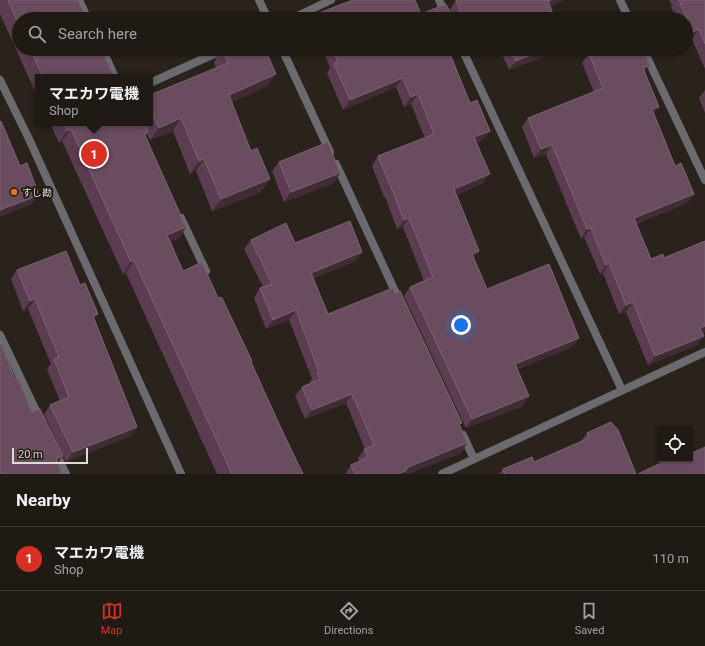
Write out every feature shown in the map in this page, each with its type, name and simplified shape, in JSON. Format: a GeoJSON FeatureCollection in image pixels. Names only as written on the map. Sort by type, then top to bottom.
{"type":"FeatureCollection","features":[{"type":"Feature","properties":{"kind":"street"},"geometry":{"type":"LineString","coordinates":[[79,0],[85,12]]}},
{"type":"Feature","properties":{"kind":"street"},"geometry":{"type":"LineString","coordinates":[[259,0],[265,12]]}},
{"type":"Feature","properties":{"kind":"street"},"geometry":{"type":"LineString","coordinates":[[306,12],[331,0]]}},
{"type":"Feature","properties":{"kind":"street"},"geometry":{"type":"LineString","coordinates":[[439,0],[445,12]]}},
{"type":"Feature","properties":{"kind":"street"},"geometry":{"type":"LineString","coordinates":[[620,0],[626,12]]}},
{"type":"Feature","properties":{"kind":"street"},"geometry":{"type":"LineString","coordinates":[[105,56],[114,74]]}},
{"type":"Feature","properties":{"kind":"street"},"geometry":{"type":"LineString","coordinates":[[153,82],[210,56]]}},
{"type":"Feature","properties":{"kind":"street"},"geometry":{"type":"LineString","coordinates":[[285,56],[403,308]]}},
{"type":"Feature","properties":{"kind":"street"},"geometry":{"type":"LineString","coordinates":[[465,56],[622,390]]}},
{"type":"Feature","properties":{"kind":"street"},"geometry":{"type":"LineString","coordinates":[[646,56],[705,180]]}},
{"type":"Feature","properties":{"kind":"street"},"geometry":{"type":"LineString","coordinates":[[0,80],[32,146],[181,474]]}},
{"type":"Feature","properties":{"kind":"street"},"geometry":{"type":"LineString","coordinates":[[177,209],[210,281]]}},
{"type":"Feature","properties":{"kind":"street"},"geometry":{"type":"LineString","coordinates":[[0,335],[43,425]]}},
{"type":"Feature","properties":{"kind":"street"},"geometry":{"type":"LineString","coordinates":[[442,474],[705,352]]}},
{"type":"Feature","properties":{"kind":"street"},"geometry":{"type":"LineString","coordinates":[[460,430],[474,459]]}},
{"type":"Feature","properties":{"kind":"street"},"geometry":{"type":"LineString","coordinates":[[53,446],[66,474]]}},
{"type":"Feature","properties":{"kind":"building"},"geometry":{"type":"Polygon","coordinates":[[[8,0],[78,0],[84,12],[13,12],[8,0]]]}},
{"type":"Feature","properties":{"kind":"building"},"geometry":{"type":"Polygon","coordinates":[[[353,0],[415,0],[420,12],[322,12],[353,0]]]}},
{"type":"Feature","properties":{"kind":"building"},"geometry":{"type":"Polygon","coordinates":[[[456,0],[551,0],[548,1],[552,12],[459,12],[456,0]]]}},
{"type":"Feature","properties":{"kind":"building"},"geometry":{"type":"Polygon","coordinates":[[[679,0],[705,0],[705,44],[699,29],[693,32],[693,12],[684,12],[679,0]]]}},
{"type":"Feature","properties":{"kind":"building"},"geometry":{"type":"Polygon","coordinates":[[[446,4],[450,12],[426,12],[446,4]]]}},
{"type":"Feature","properties":{"kind":"building"},"geometry":{"type":"Polygon","coordinates":[[[33,56],[104,56],[113,74],[42,74],[33,56]]]}},
{"type":"Feature","properties":{"kind":"building"},"geometry":{"type":"Polygon","coordinates":[[[225,56],[268,56],[276,74],[229,95],[251,151],[257,148],[270,179],[221,199],[204,159],[199,161],[181,118],[159,128],[153,116],[153,94],[228,63],[225,56]]]}},
{"type":"Feature","properties":{"kind":"building"},"geometry":{"type":"Polygon","coordinates":[[[336,56],[451,56],[470,103],[477,100],[490,131],[474,137],[490,174],[454,189],[479,251],[472,254],[487,289],[549,264],[579,338],[515,364],[529,396],[472,419],[410,287],[433,277],[409,218],[404,220],[378,156],[434,134],[418,94],[411,97],[403,78],[350,100],[334,64],[338,62],[336,56]]]}},
{"type":"Feature","properties":{"kind":"building"},"geometry":{"type":"Polygon","coordinates":[[[514,56],[528,56],[516,61],[514,56]]]}},
{"type":"Feature","properties":{"kind":"building"},"geometry":{"type":"Polygon","coordinates":[[[590,56],[647,56],[650,65],[643,68],[659,107],[652,109],[675,166],[681,163],[694,194],[634,218],[651,259],[663,254],[664,258],[705,241],[705,326],[700,328],[704,336],[655,356],[633,302],[626,305],[609,263],[606,265],[591,228],[587,229],[552,145],[541,149],[528,118],[603,88],[590,56]]]}},
{"type":"Feature","properties":{"kind":"building"},"geometry":{"type":"Polygon","coordinates":[[[1,121],[20,166],[27,163],[39,195],[0,210],[0,122],[1,121]]]}},
{"type":"Feature","properties":{"kind":"building"},"geometry":{"type":"Polygon","coordinates":[[[65,126],[146,126],[148,132],[144,133],[186,227],[167,235],[183,271],[202,262],[218,298],[222,298],[303,474],[232,474],[134,260],[131,262],[71,129],[67,131],[65,126]]]}},
{"type":"Feature","properties":{"kind":"building"},"geometry":{"type":"Polygon","coordinates":[[[328,142],[340,173],[291,192],[279,162],[328,142]]]}},
{"type":"Feature","properties":{"kind":"building"},"geometry":{"type":"Polygon","coordinates":[[[350,221],[362,252],[311,273],[328,314],[393,288],[395,293],[400,291],[462,423],[459,424],[467,443],[406,468],[407,470],[398,474],[355,474],[351,465],[368,457],[364,449],[374,445],[352,394],[312,410],[302,387],[320,379],[317,373],[319,372],[296,310],[273,320],[260,288],[272,284],[251,240],[286,223],[295,243],[350,221]]]}},
{"type":"Feature","properties":{"kind":"building"},"geometry":{"type":"Polygon","coordinates":[[[66,251],[80,285],[85,283],[98,314],[93,316],[137,427],[73,452],[50,405],[69,397],[54,359],[59,357],[35,299],[30,301],[17,270],[66,251]]]}},
{"type":"Feature","properties":{"kind":"building"},"geometry":{"type":"Polygon","coordinates":[[[0,341],[15,379],[18,378],[32,412],[40,409],[63,456],[56,459],[62,474],[0,474],[0,341]]]}},
{"type":"Feature","properties":{"kind":"building"},"geometry":{"type":"Polygon","coordinates":[[[611,422],[618,430],[636,474],[505,474],[503,469],[532,457],[534,462],[589,438],[587,433],[611,422]]]}},
{"type":"Feature","properties":{"kind":"building"},"geometry":{"type":"Polygon","coordinates":[[[705,447],[705,474],[638,474],[663,462],[693,462],[693,453],[705,447]]]}},
{"type":"Feature","properties":{"kind":"place","name":"マエカワ電機"},"geometry":{"type":"Point","coordinates":[94,154]}},
{"type":"Feature","properties":{"kind":"place","name":"すし勘"},"geometry":{"type":"Point","coordinates":[14,192]}}]}
